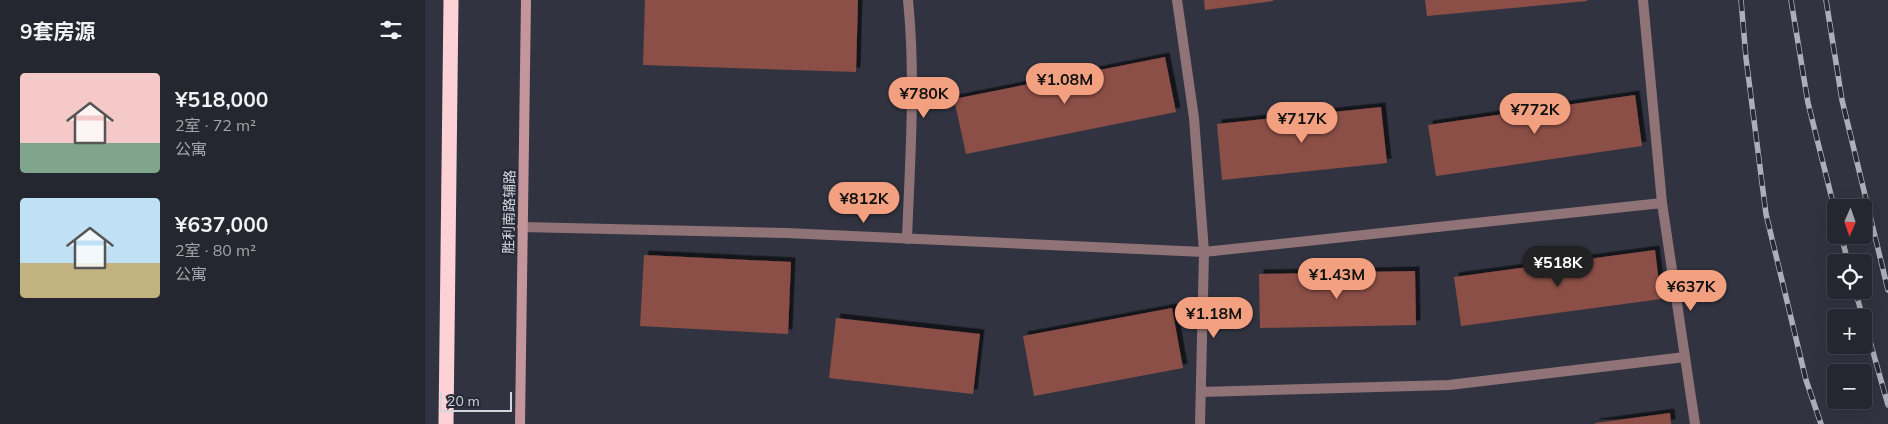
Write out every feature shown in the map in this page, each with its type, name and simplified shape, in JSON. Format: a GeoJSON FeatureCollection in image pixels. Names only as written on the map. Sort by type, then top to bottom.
{"type":"FeatureCollection","features":[{"type":"Feature","properties":{"kind":"highway"},"geometry":{"type":"LineString","coordinates":[[446,424],[451,0]]}},
{"type":"Feature","properties":{"kind":"main road","name":"胜利南路辅路"},"geometry":{"type":"LineString","coordinates":[[520,424],[526,0]]}},
{"type":"Feature","properties":{"kind":"street"},"geometry":{"type":"LineString","coordinates":[[907,239],[912,103],[909,0]]}},
{"type":"Feature","properties":{"kind":"street"},"geometry":{"type":"LineString","coordinates":[[1177,0],[1194,118],[1204,252],[1200,424]]}},
{"type":"Feature","properties":{"kind":"street"},"geometry":{"type":"LineString","coordinates":[[1643,0],[1662,203],[1695,424]]}},
{"type":"Feature","properties":{"kind":"street"},"geometry":{"type":"LineString","coordinates":[[523,227],[787,233],[1204,252],[1662,203]]}},
{"type":"Feature","properties":{"kind":"street"},"geometry":{"type":"LineString","coordinates":[[1201,392],[1449,386],[1685,356]]}},
{"type":"Feature","properties":{"kind":"building"},"geometry":{"type":"Polygon","coordinates":[[[645,0],[858,0],[856,72],[643,65],[645,0]]]}},
{"type":"Feature","properties":{"kind":"building"},"geometry":{"type":"Polygon","coordinates":[[[1204,0],[1273,0],[1273,1],[1205,10],[1204,0]]]}},
{"type":"Feature","properties":{"kind":"building"},"geometry":{"type":"Polygon","coordinates":[[[1425,0],[1587,0],[1587,1],[1427,16],[1425,0]]]}},
{"type":"Feature","properties":{"kind":"building"},"geometry":{"type":"Polygon","coordinates":[[[1165,57],[1176,112],[966,154],[954,99],[1165,57]]]}},
{"type":"Feature","properties":{"kind":"building"},"geometry":{"type":"Polygon","coordinates":[[[1635,95],[1642,146],[1436,176],[1428,125],[1635,95]]]}},
{"type":"Feature","properties":{"kind":"building"},"geometry":{"type":"Polygon","coordinates":[[[1381,107],[1387,163],[1222,180],[1217,124],[1381,107]]]}},
{"type":"Feature","properties":{"kind":"building"},"geometry":{"type":"Polygon","coordinates":[[[1655,250],[1661,299],[1461,326],[1454,277],[1655,250]]]}},
{"type":"Feature","properties":{"kind":"building"},"geometry":{"type":"Polygon","coordinates":[[[644,255],[791,262],[788,334],[640,326],[644,255]]]}},
{"type":"Feature","properties":{"kind":"building"},"geometry":{"type":"Polygon","coordinates":[[[1415,271],[1416,325],[1260,328],[1259,274],[1415,271]]]}},
{"type":"Feature","properties":{"kind":"building"},"geometry":{"type":"Polygon","coordinates":[[[1172,308],[1183,368],[1034,396],[1023,336],[1172,308]]]}},
{"type":"Feature","properties":{"kind":"building"},"geometry":{"type":"Polygon","coordinates":[[[836,318],[980,334],[973,394],[829,378],[836,318]]]}},
{"type":"Feature","properties":{"kind":"building"},"geometry":{"type":"Polygon","coordinates":[[[1670,413],[1671,424],[1595,424],[1595,423],[1670,413]]]}},
{"type":"Feature","properties":{"kind":"railway"},"geometry":{"type":"LineString","coordinates":[[1741,0],[1746,58],[1766,214],[1806,380],[1821,424]]}},
{"type":"Feature","properties":{"kind":"railway"},"geometry":{"type":"LineString","coordinates":[[1791,0],[1808,103],[1832,199]]}},
{"type":"Feature","properties":{"kind":"railway"},"geometry":{"type":"LineString","coordinates":[[1826,0],[1842,100],[1888,290]]}},
{"type":"Feature","properties":{"kind":"railway"},"geometry":{"type":"LineString","coordinates":[[1843,244],[1846,254]]}},
{"type":"Feature","properties":{"kind":"railway"},"geometry":{"type":"LineString","coordinates":[[1858,299],[1860,309]]}},
{"type":"Feature","properties":{"kind":"railway"},"geometry":{"type":"LineString","coordinates":[[1872,348],[1888,405]]}}]}
